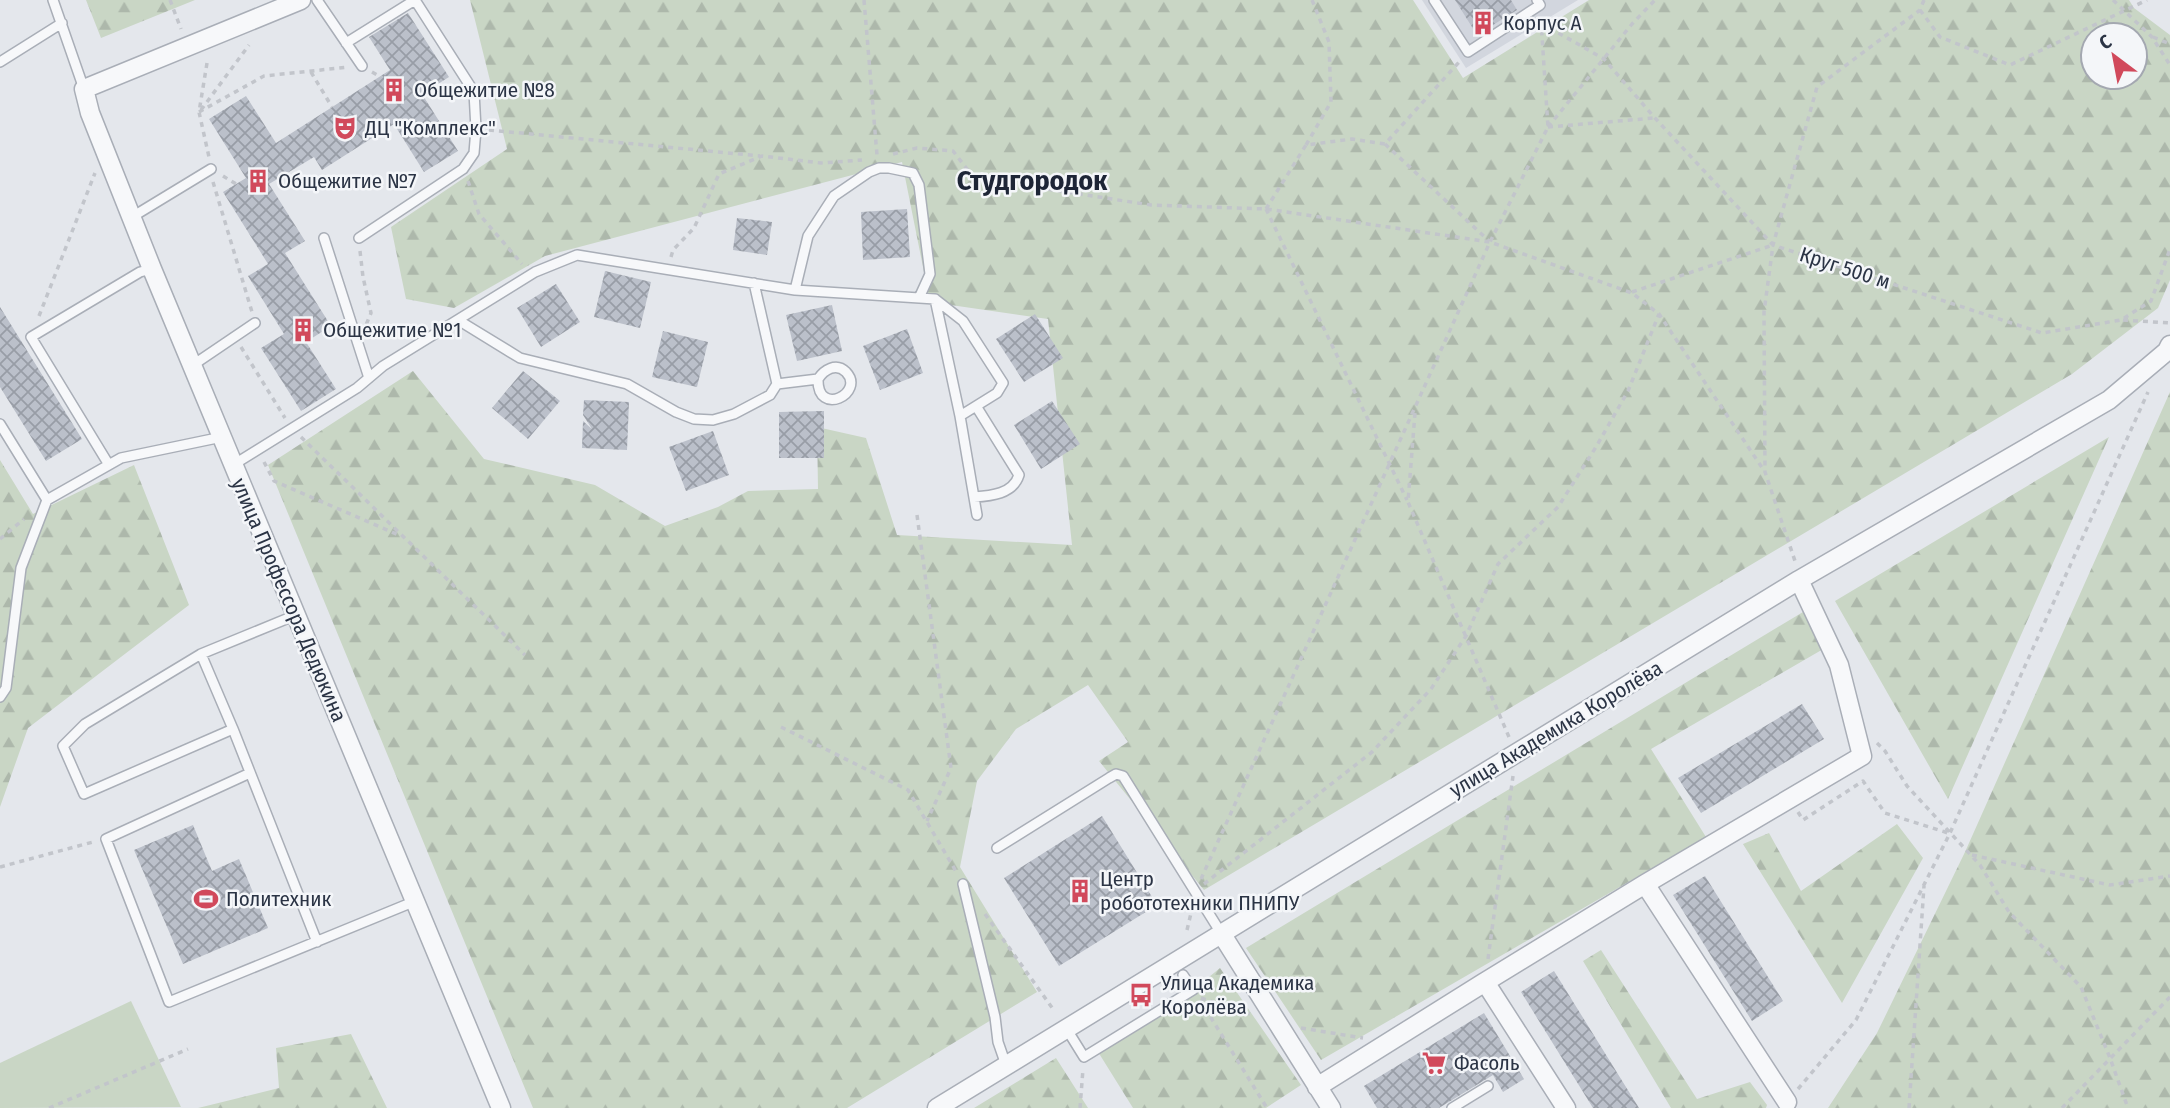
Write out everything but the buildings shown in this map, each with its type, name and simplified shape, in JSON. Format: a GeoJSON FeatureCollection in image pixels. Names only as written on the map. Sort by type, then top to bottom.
{"type":"FeatureCollection","features":[{"type":"Feature","properties":{"kind":"street"},"geometry":{"type":"LineString","coordinates":[[84,89],[301,0]]}},
{"type":"Feature","properties":{"kind":"street","name":"улица Профессора Дедюкина"},"geometry":{"type":"LineString","coordinates":[[84,89],[90,113],[152,269],[500,1108]]}},
{"type":"Feature","properties":{"kind":"street","name":"улица Академика Королёва"},"geometry":{"type":"LineString","coordinates":[[937,1108],[1514,755],[1798,573],[2109,400],[2167,351],[2170,345]]}},
{"type":"Feature","properties":{"kind":"street"},"geometry":{"type":"LineString","coordinates":[[1317,1087],[1645,884],[1862,756],[1839,665],[1798,573]]}},
{"type":"Feature","properties":{"kind":"street"},"geometry":{"type":"LineString","coordinates":[[1645,884],[1785,1105]]}},
{"type":"Feature","properties":{"kind":"street"},"geometry":{"type":"LineString","coordinates":[[1222,933],[1331,1108]]}},
{"type":"Feature","properties":{"kind":"street"},"geometry":{"type":"LineString","coordinates":[[1485,982],[1566,1108]]}},
{"type":"Feature","properties":{"kind":"lane"},"geometry":{"type":"LineString","coordinates":[[53,0],[84,89]]}},
{"type":"Feature","properties":{"kind":"lane"},"geometry":{"type":"LineString","coordinates":[[317,0],[362,66]]}},
{"type":"Feature","properties":{"kind":"lane"},"geometry":{"type":"LineString","coordinates":[[346,43],[415,0],[474,92],[474,153],[463,169],[359,238]]}},
{"type":"Feature","properties":{"kind":"lane"},"geometry":{"type":"LineString","coordinates":[[1434,0],[1468,52],[1542,2]]}},
{"type":"Feature","properties":{"kind":"lane"},"geometry":{"type":"LineString","coordinates":[[0,62],[62,23]]}},
{"type":"Feature","properties":{"kind":"lane"},"geometry":{"type":"LineString","coordinates":[[794,290],[808,236],[834,196],[869,173],[879,168],[890,168],[913,173],[919,185],[930,274],[919,298]]}},
{"type":"Feature","properties":{"kind":"lane"},"geometry":{"type":"LineString","coordinates":[[132,217],[211,169]]}},
{"type":"Feature","properties":{"kind":"lane"},"geometry":{"type":"LineString","coordinates":[[324,238],[369,377]]}},
{"type":"Feature","properties":{"kind":"lane"},"geometry":{"type":"LineString","coordinates":[[233,465],[357,388],[383,366],[531,274],[577,254],[794,290],[935,299],[963,321],[1003,383],[997,393],[960,416]]}},
{"type":"Feature","properties":{"kind":"lane"},"geometry":{"type":"LineString","coordinates":[[109,465],[31,338],[140,272],[152,269]]}},
{"type":"Feature","properties":{"kind":"lane"},"geometry":{"type":"LineString","coordinates":[[458,320],[520,358],[627,384],[676,412],[694,419],[713,420],[734,414],[770,395],[777,384],[754,283]]}},
{"type":"Feature","properties":{"kind":"lane"},"geometry":{"type":"LineString","coordinates":[[935,299],[960,416],[977,515]]}},
{"type":"Feature","properties":{"kind":"lane"},"geometry":{"type":"LineString","coordinates":[[193,365],[255,323]]}},
{"type":"Feature","properties":{"kind":"lane"},"geometry":{"type":"LineString","coordinates":[[777,384],[818,379]]}},
{"type":"Feature","properties":{"kind":"lane"},"geometry":{"type":"LineString","coordinates":[[974,497],[996,496],[1014,484],[1019,475],[976,406]]}},
{"type":"Feature","properties":{"kind":"lane"},"geometry":{"type":"LineString","coordinates":[[0,424],[47,500]]}},
{"type":"Feature","properties":{"kind":"lane"},"geometry":{"type":"LineString","coordinates":[[0,697],[6,688],[21,568],[47,500],[121,458],[222,437]]}},
{"type":"Feature","properties":{"kind":"lane"},"geometry":{"type":"LineString","coordinates":[[233,729],[84,794],[63,746],[85,724],[201,654],[296,615]]}},
{"type":"Feature","properties":{"kind":"lane"},"geometry":{"type":"LineString","coordinates":[[201,654],[317,942]]}},
{"type":"Feature","properties":{"kind":"lane"},"geometry":{"type":"LineString","coordinates":[[250,773],[106,839],[169,1002],[413,902]]}},
{"type":"Feature","properties":{"kind":"lane"},"geometry":{"type":"LineString","coordinates":[[997,848],[1116,774],[1123,776],[1222,933]]}},
{"type":"Feature","properties":{"kind":"lane"},"geometry":{"type":"LineString","coordinates":[[963,884],[995,1017],[998,1042],[1006,1065]]}},
{"type":"Feature","properties":{"kind":"lane"},"geometry":{"type":"LineString","coordinates":[[1066,1028],[1084,1057],[1193,990],[1183,975]]}},
{"type":"Feature","properties":{"kind":"lane"},"geometry":{"type":"LineString","coordinates":[[1452,1108],[1488,1086]]}},
{"type":"Feature","properties":{"kind":"path"},"geometry":{"type":"LineString","coordinates":[[170,0],[188,47]]}},
{"type":"Feature","properties":{"kind":"path"},"geometry":{"type":"LineString","coordinates":[[864,0],[877,159]]}},
{"type":"Feature","properties":{"kind":"path"},"geometry":{"type":"LineString","coordinates":[[1266,209],[1331,102],[1329,42],[1312,0]]}},
{"type":"Feature","properties":{"kind":"path"},"geometry":{"type":"LineString","coordinates":[[1187,930],[1195,891],[1490,242],[1548,127],[1655,0]]}},
{"type":"Feature","properties":{"kind":"path","name":"Круг 500 м"},"geometry":{"type":"LineString","coordinates":[[1924,0],[1920,9],[1817,87],[1773,245],[2042,332],[2121,320],[2151,301],[2170,248]]}},
{"type":"Feature","properties":{"kind":"path"},"geometry":{"type":"LineString","coordinates":[[2113,0],[2152,37],[2170,65]]}},
{"type":"Feature","properties":{"kind":"path"},"geometry":{"type":"LineString","coordinates":[[1920,9],[1940,37],[2010,65],[2147,0]]}},
{"type":"Feature","properties":{"kind":"path"},"geometry":{"type":"LineString","coordinates":[[1542,2],[1548,127]]}},
{"type":"Feature","properties":{"kind":"path"},"geometry":{"type":"LineString","coordinates":[[1541,23],[1604,59],[1773,245]]}},
{"type":"Feature","properties":{"kind":"path"},"geometry":{"type":"LineString","coordinates":[[2152,37],[2170,44]]}},
{"type":"Feature","properties":{"kind":"path"},"geometry":{"type":"LineString","coordinates":[[199,111],[249,45]]}},
{"type":"Feature","properties":{"kind":"path"},"geometry":{"type":"LineString","coordinates":[[1385,144],[1468,52]]}},
{"type":"Feature","properties":{"kind":"path"},"geometry":{"type":"LineString","coordinates":[[207,63],[199,111],[214,185],[255,323]]}},
{"type":"Feature","properties":{"kind":"path"},"geometry":{"type":"LineString","coordinates":[[199,111],[264,76],[362,66]]}},
{"type":"Feature","properties":{"kind":"path"},"geometry":{"type":"LineString","coordinates":[[311,72],[332,107]]}},
{"type":"Feature","properties":{"kind":"path"},"geometry":{"type":"LineString","coordinates":[[1548,127],[1654,117]]}},
{"type":"Feature","properties":{"kind":"path"},"geometry":{"type":"LineString","coordinates":[[476,129],[821,163],[863,160]]}},
{"type":"Feature","properties":{"kind":"path"},"geometry":{"type":"LineString","coordinates":[[1306,145],[1352,139],[1385,144],[1490,242]]}},
{"type":"Feature","properties":{"kind":"path"},"geometry":{"type":"LineString","coordinates":[[890,155],[917,148],[953,150],[974,178],[1152,205],[1266,209],[1490,242],[1632,293],[1659,314],[1765,472],[1798,573]]}},
{"type":"Feature","properties":{"kind":"path"},"geometry":{"type":"LineString","coordinates":[[667,269],[673,250],[694,228],[719,174],[762,156]]}},
{"type":"Feature","properties":{"kind":"path"},"geometry":{"type":"LineString","coordinates":[[31,338],[97,168]]}},
{"type":"Feature","properties":{"kind":"path"},"geometry":{"type":"LineString","coordinates":[[463,169],[479,214],[509,252],[531,274]]}},
{"type":"Feature","properties":{"kind":"path"},"geometry":{"type":"LineString","coordinates":[[1266,209],[1408,502],[1510,739],[1514,755],[1513,776],[1485,982]]}},
{"type":"Feature","properties":{"kind":"path"},"geometry":{"type":"LineString","coordinates":[[359,238],[363,277],[371,313],[359,345]]}},
{"type":"Feature","properties":{"kind":"path"},"geometry":{"type":"LineString","coordinates":[[1632,293],[1773,245]]}},
{"type":"Feature","properties":{"kind":"path"},"geometry":{"type":"LineString","coordinates":[[1765,472],[1764,312],[1773,245]]}},
{"type":"Feature","properties":{"kind":"path"},"geometry":{"type":"LineString","coordinates":[[1195,891],[1372,751],[1431,689],[1466,636],[1498,564],[1558,507],[1596,447],[1628,391],[1659,314]]}},
{"type":"Feature","properties":{"kind":"path"},"geometry":{"type":"LineString","coordinates":[[2121,320],[2170,323]]}},
{"type":"Feature","properties":{"kind":"path"},"geometry":{"type":"LineString","coordinates":[[234,336],[292,428],[525,655]]}},
{"type":"Feature","properties":{"kind":"path"},"geometry":{"type":"LineString","coordinates":[[1785,1105],[1856,1020],[1950,833],[2150,389]]}},
{"type":"Feature","properties":{"kind":"path"},"geometry":{"type":"LineString","coordinates":[[1408,502],[1415,408]]}},
{"type":"Feature","properties":{"kind":"path"},"geometry":{"type":"LineString","coordinates":[[258,449],[274,481],[402,537]]}},
{"type":"Feature","properties":{"kind":"path"},"geometry":{"type":"LineString","coordinates":[[917,515],[951,768],[926,822]]}},
{"type":"Feature","properties":{"kind":"path"},"geometry":{"type":"LineString","coordinates":[[1853,721],[1885,751],[1907,786],[1980,865],[2009,912],[2081,986],[2128,1108]]}},
{"type":"Feature","properties":{"kind":"path"},"geometry":{"type":"LineString","coordinates":[[781,727],[908,790],[963,884],[1053,1009]]}},
{"type":"Feature","properties":{"kind":"path"},"geometry":{"type":"LineString","coordinates":[[1790,798],[1803,820],[1863,781],[1885,813],[1950,833]]}},
{"type":"Feature","properties":{"kind":"path"},"geometry":{"type":"LineString","coordinates":[[0,867],[106,839]]}},
{"type":"Feature","properties":{"kind":"path"},"geometry":{"type":"LineString","coordinates":[[1969,854],[2110,885],[2170,876]]}},
{"type":"Feature","properties":{"kind":"path"},"geometry":{"type":"LineString","coordinates":[[1909,1108],[1924,884]]}},
{"type":"Feature","properties":{"kind":"path"},"geometry":{"type":"LineString","coordinates":[[1193,990],[1267,1108]]}},
{"type":"Feature","properties":{"kind":"path"},"geometry":{"type":"LineString","coordinates":[[2062,1108],[2170,997]]}},
{"type":"Feature","properties":{"kind":"path"},"geometry":{"type":"LineString","coordinates":[[49,1108],[188,1049]]}},
{"type":"Feature","properties":{"kind":"path"},"geometry":{"type":"LineString","coordinates":[[1080,1108],[1084,1057]]}},
{"type":"Feature","properties":{"kind":"shaded area"},"geometry":{"type":"Polygon","coordinates":[[[1422,0],[1578,0],[1466,68],[1422,0]]]}},
{"type":"Feature","properties":{"kind":"green space"},"geometry":{"type":"Polygon","coordinates":[[[86,0],[195,0],[101,38],[86,0]]]}},
{"type":"Feature","properties":{"kind":"green space"},"geometry":{"type":"Polygon","coordinates":[[[470,0],[1413,0],[1463,78],[1589,0],[2129,0],[2134,8],[2170,35],[2170,280],[2158,308],[2072,374],[1204,890],[1099,761],[1128,742],[1088,685],[1016,729],[977,781],[960,867],[1037,992],[847,1108],[533,1108],[268,465],[413,371],[484,459],[595,485],[665,526],[718,507],[748,491],[818,489],[817,427],[866,438],[897,535],[1072,545],[1048,319],[930,302],[902,162],[545,256],[454,308],[406,299],[391,227],[507,149],[470,0]]]}},
{"type":"Feature","properties":{"kind":"green space"},"geometry":{"type":"Polygon","coordinates":[[[2170,392],[2170,1108],[1828,1108],[1877,1033],[1965,852],[2170,392]]]}},
{"type":"Feature","properties":{"kind":"green space"},"geometry":{"type":"Polygon","coordinates":[[[2109,437],[1948,799],[1835,601],[2109,437]]]}},
{"type":"Feature","properties":{"kind":"green space"},"geometry":{"type":"Polygon","coordinates":[[[0,460],[33,514],[134,465],[189,605],[28,728],[0,807],[0,460]]]}},
{"type":"Feature","properties":{"kind":"green space"},"geometry":{"type":"Polygon","coordinates":[[[1803,612],[1825,648],[1651,749],[1706,837],[1321,1060],[1246,948],[1803,612]]]}},
{"type":"Feature","properties":{"kind":"green space"},"geometry":{"type":"Polygon","coordinates":[[[1897,824],[1923,858],[1842,1003],[1743,844],[1769,833],[1801,891],[1897,824]]]}},
{"type":"Feature","properties":{"kind":"green space"},"geometry":{"type":"Polygon","coordinates":[[[1601,950],[1697,1099],[1750,1082],[1767,1105],[1766,1108],[1671,1108],[1583,961],[1601,950]]]}},
{"type":"Feature","properties":{"kind":"green space"},"geometry":{"type":"Polygon","coordinates":[[[1220,968],[1301,1085],[1266,1108],[1133,1108],[1095,1047],[1193,990],[1220,968]]]}},
{"type":"Feature","properties":{"kind":"green space"},"geometry":{"type":"Polygon","coordinates":[[[131,1001],[181,1107],[0,1108],[0,1063],[131,1001]]]}},
{"type":"Feature","properties":{"kind":"green space"},"geometry":{"type":"Polygon","coordinates":[[[351,1034],[387,1108],[198,1108],[279,1088],[276,1048],[351,1034]]]}},
{"type":"Feature","properties":{"kind":"green space"},"geometry":{"type":"Polygon","coordinates":[[[1056,1058],[1088,1108],[974,1108],[1056,1058]]]}},
{"type":"Feature","properties":{"kind":"place","name":"Корпус А"},"geometry":{"type":"Point","coordinates":[1483,23]}},
{"type":"Feature","properties":{"kind":"place","name":"Общежитие №8"},"geometry":{"type":"Point","coordinates":[394,90]}},
{"type":"Feature","properties":{"kind":"place","name":"ДЦ \"Комплекс\""},"geometry":{"type":"Point","coordinates":[345,128]}},
{"type":"Feature","properties":{"kind":"place","name":"Общежитие №7"},"geometry":{"type":"Point","coordinates":[258,181]}},
{"type":"Feature","properties":{"kind":"place","name":"Общежитие №1"},"geometry":{"type":"Point","coordinates":[303,330]}},
{"type":"Feature","properties":{"kind":"place","name":"Центр робототехники ПНИПУ"},"geometry":{"type":"Point","coordinates":[1080,891]}},
{"type":"Feature","properties":{"kind":"place","name":"Политехник"},"geometry":{"type":"Point","coordinates":[206,899]}},
{"type":"Feature","properties":{"kind":"place","name":"Улица Академика Королёва"},"geometry":{"type":"Point","coordinates":[1141,995]}},
{"type":"Feature","properties":{"kind":"place","name":"Фасоль"},"geometry":{"type":"Point","coordinates":[1434,1063]}},
{"type":"Feature","properties":{"kind":"district","name":"Студгородок"},"geometry":{"type":"Point","coordinates":[1032,180]}}]}
